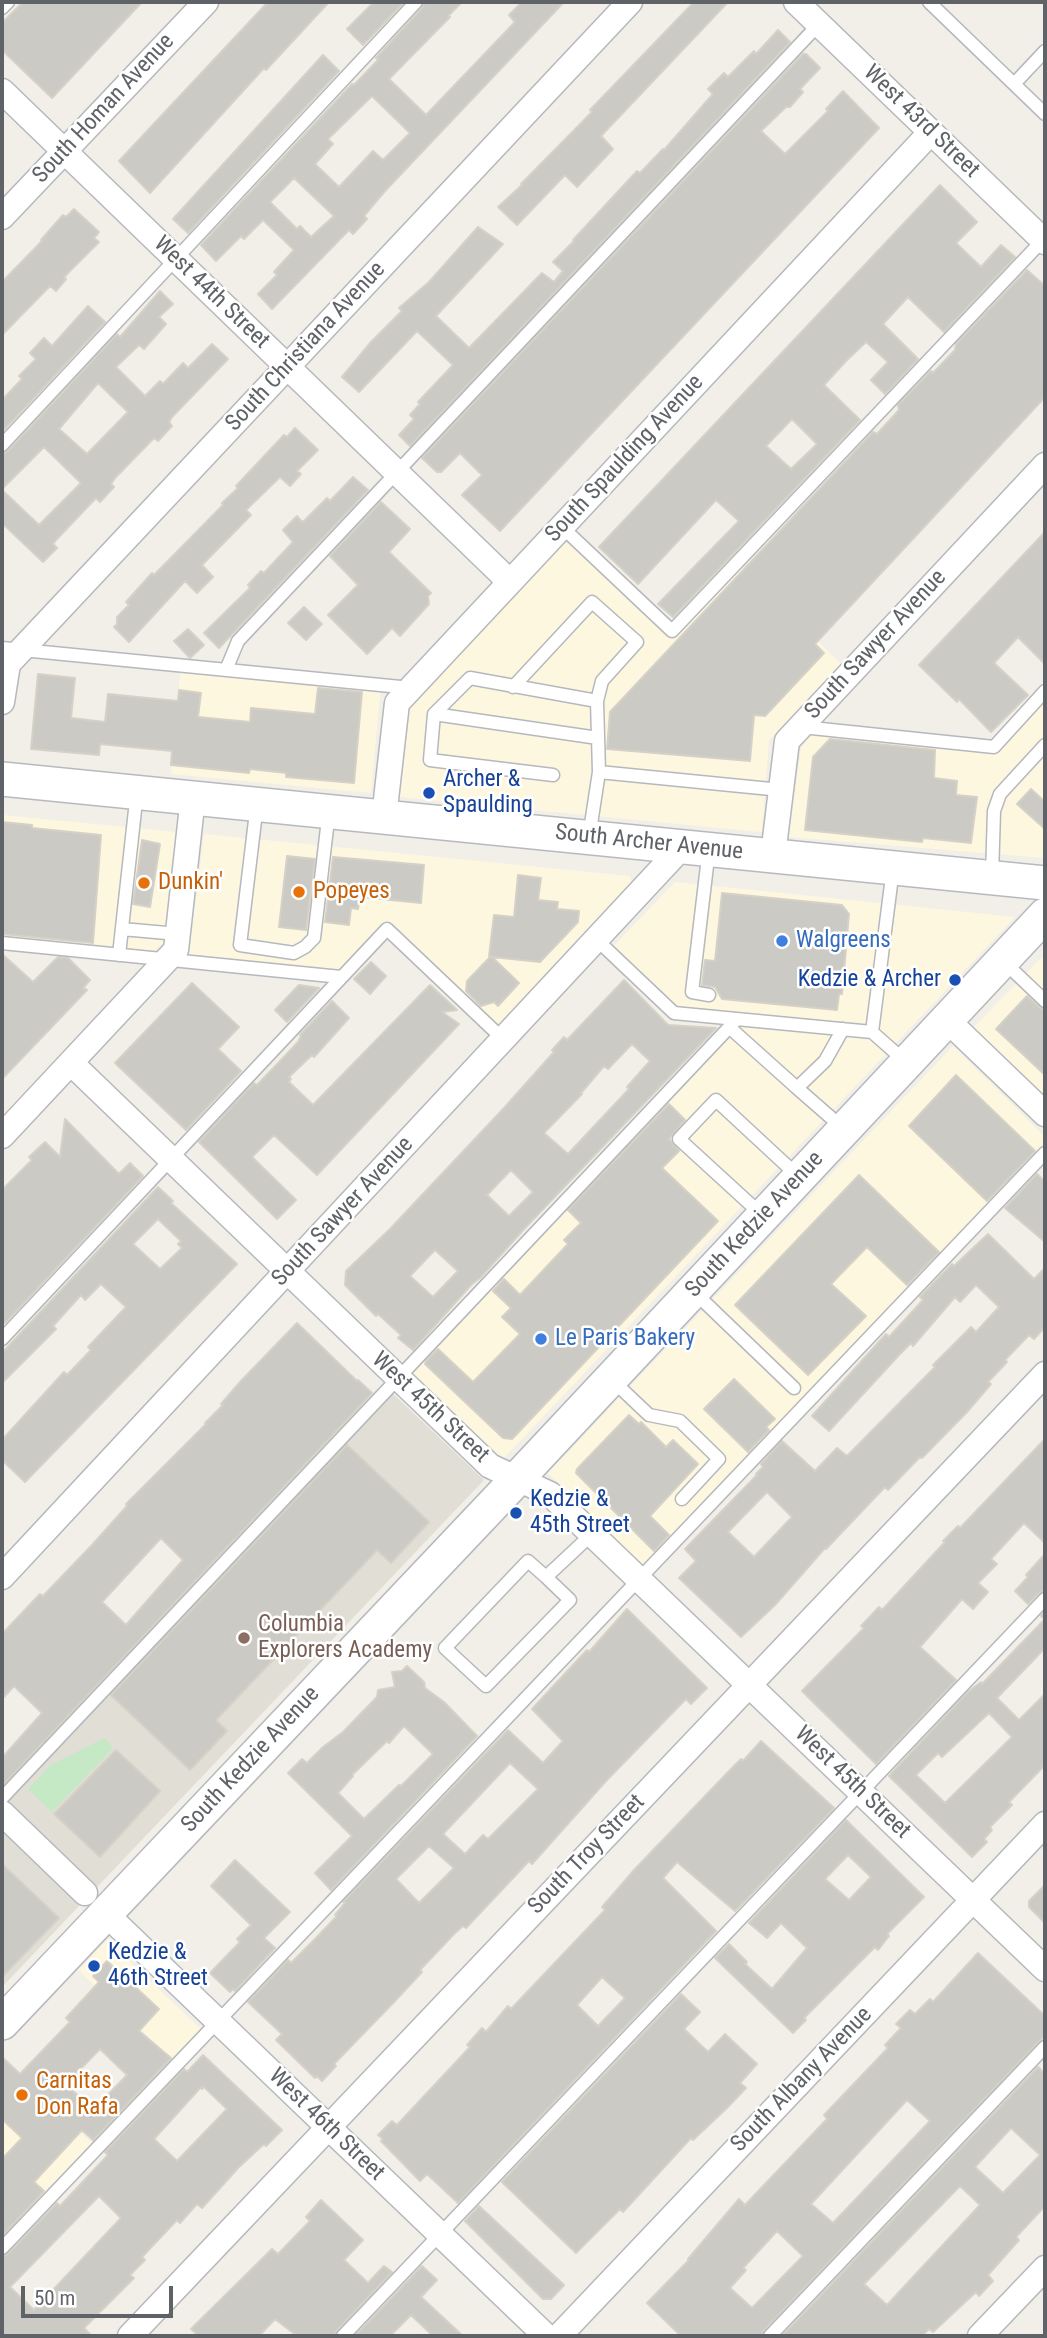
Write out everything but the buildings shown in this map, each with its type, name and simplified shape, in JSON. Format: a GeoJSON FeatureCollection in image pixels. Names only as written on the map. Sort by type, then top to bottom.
{"type":"FeatureCollection","features":[{"type":"Feature","properties":{"kind":"main road","name":"South Archer Avenue"},"geometry":{"type":"LineString","coordinates":[[2,779],[1045,883]]}},
{"type":"Feature","properties":{"kind":"main road","name":"South Kedzie Avenue"},"geometry":{"type":"LineString","coordinates":[[2,2023],[95,1903],[517,1479],[1045,915]]}},
{"type":"Feature","properties":{"kind":"street","name":"South Homan Avenue"},"geometry":{"type":"LineString","coordinates":[[2,217],[206,2]]}},
{"type":"Feature","properties":{"kind":"street","name":"South Christiana Avenue"},"geometry":{"type":"LineString","coordinates":[[2,702],[12,649],[287,367],[630,2]]}},
{"type":"Feature","properties":{"kind":"street","name":"West 43rd Street"},"geometry":{"type":"LineString","coordinates":[[796,2],[1044,241]]}},
{"type":"Feature","properties":{"kind":"street","name":"West 44th Street"},"geometry":{"type":"LineString","coordinates":[[2,91],[510,582]]}},
{"type":"Feature","properties":{"kind":"street","name":"South Spaulding Avenue"},"geometry":{"type":"LineString","coordinates":[[384,817],[397,703],[931,132]]}},
{"type":"Feature","properties":{"kind":"street","name":"South Sawyer Avenue"},"geometry":{"type":"LineString","coordinates":[[773,855],[787,741],[1045,465]]}},
{"type":"Feature","properties":{"kind":"street"},"geometry":{"type":"LineString","coordinates":[[2,1136],[176,950],[193,797]]}},
{"type":"Feature","properties":{"kind":"street","name":"South Sawyer Avenue"},"geometry":{"type":"LineString","coordinates":[[2,1577],[597,940],[696,848]]}},
{"type":"Feature","properties":{"kind":"street"},"geometry":{"type":"LineString","coordinates":[[947,1020],[1045,1114]]}},
{"type":"Feature","properties":{"kind":"street","name":"West 45th Street"},"geometry":{"type":"LineString","coordinates":[[71,1063],[490,1466],[550,1494],[1045,1969]]}},
{"type":"Feature","properties":{"kind":"street","name":"South Troy Street"},"geometry":{"type":"LineString","coordinates":[[130,2336],[1045,1374]]}},
{"type":"Feature","properties":{"kind":"street","name":"West 46th Street"},"geometry":{"type":"LineString","coordinates":[[2,1813],[546,2336]]}},
{"type":"Feature","properties":{"kind":"street","name":"South Albany Avenue"},"geometry":{"type":"LineString","coordinates":[[559,2336],[1045,1824]]}},
{"type":"Feature","properties":{"kind":"street"},"geometry":{"type":"LineString","coordinates":[[980,2336],[1045,2268]]}},
{"type":"Feature","properties":{"kind":"lane"},"geometry":{"type":"LineString","coordinates":[[2,8],[8,2]]}},
{"type":"Feature","properties":{"kind":"lane"},"geometry":{"type":"LineString","coordinates":[[2,445],[416,2]]}},
{"type":"Feature","properties":{"kind":"lane"},"geometry":{"type":"LineString","coordinates":[[929,2],[1045,114]]}},
{"type":"Feature","properties":{"kind":"lane"},"geometry":{"type":"LineString","coordinates":[[226,670],[239,641],[819,24]]}},
{"type":"Feature","properties":{"kind":"lane"},"geometry":{"type":"LineString","coordinates":[[1014,84],[1045,51]]}},
{"type":"Feature","properties":{"kind":"lane"},"geometry":{"type":"LineString","coordinates":[[562,527],[672,631],[1044,241]]}},
{"type":"Feature","properties":{"kind":"lane"},"geometry":{"type":"LineString","coordinates":[[513,687],[592,602],[637,642],[602,681],[597,701],[599,772],[589,837]]}},
{"type":"Feature","properties":{"kind":"lane"},"geometry":{"type":"LineString","coordinates":[[12,649],[411,688]]}},
{"type":"Feature","properties":{"kind":"lane"},"geometry":{"type":"LineString","coordinates":[[553,775],[430,760],[434,714],[470,678],[597,701]]}},
{"type":"Feature","properties":{"kind":"lane"},"geometry":{"type":"LineString","coordinates":[[800,727],[994,747],[1045,691]]}},
{"type":"Feature","properties":{"kind":"lane"},"geometry":{"type":"LineString","coordinates":[[434,714],[598,738]]}},
{"type":"Feature","properties":{"kind":"lane"},"geometry":{"type":"LineString","coordinates":[[992,877],[995,811],[1000,794],[1045,745]]}},
{"type":"Feature","properties":{"kind":"lane"},"geometry":{"type":"LineString","coordinates":[[599,772],[780,790]]}},
{"type":"Feature","properties":{"kind":"lane"},"geometry":{"type":"LineString","coordinates":[[118,955],[137,792]]}},
{"type":"Feature","properties":{"kind":"lane"},"geometry":{"type":"LineString","coordinates":[[257,804],[240,945],[294,953],[314,938],[329,811]]}},
{"type":"Feature","properties":{"kind":"lane"},"geometry":{"type":"LineString","coordinates":[[696,848],[692,992],[709,995]]}},
{"type":"Feature","properties":{"kind":"lane"},"geometry":{"type":"LineString","coordinates":[[872,1032],[894,867]]}},
{"type":"Feature","properties":{"kind":"lane"},"geometry":{"type":"LineString","coordinates":[[122,929],[178,934]]}},
{"type":"Feature","properties":{"kind":"lane"},"geometry":{"type":"LineString","coordinates":[[2,1339],[387,929],[504,1040]]}},
{"type":"Feature","properties":{"kind":"lane"},"geometry":{"type":"LineString","coordinates":[[597,940],[674,1013],[733,1023],[872,1032],[907,1062]]}},
{"type":"Feature","properties":{"kind":"lane"},"geometry":{"type":"LineString","coordinates":[[2,943],[341,977]]}},
{"type":"Feature","properties":{"kind":"lane"},"geometry":{"type":"LineString","coordinates":[[1003,961],[1045,1000]]}},
{"type":"Feature","properties":{"kind":"lane"},"geometry":{"type":"LineString","coordinates":[[733,1023],[797,1088],[845,1130]]}},
{"type":"Feature","properties":{"kind":"lane"},"geometry":{"type":"LineString","coordinates":[[2,1798],[733,1023]]}},
{"type":"Feature","properties":{"kind":"lane"},"geometry":{"type":"LineString","coordinates":[[797,1088],[825,1061],[844,1029]]}},
{"type":"Feature","properties":{"kind":"lane"},"geometry":{"type":"LineString","coordinates":[[763,1216],[679,1139],[716,1100],[800,1178]]}},
{"type":"Feature","properties":{"kind":"lane"},"geometry":{"type":"LineString","coordinates":[[2,2248],[1045,1153]]}},
{"type":"Feature","properties":{"kind":"lane"},"geometry":{"type":"LineString","coordinates":[[693,1291],[794,1388]]}},
{"type":"Feature","properties":{"kind":"lane"},"geometry":{"type":"LineString","coordinates":[[611,1379],[649,1415],[680,1421],[719,1459],[682,1499]]}},
{"type":"Feature","properties":{"kind":"lane"},"geometry":{"type":"LineString","coordinates":[[546,1577],[592,1534]]}},
{"type":"Feature","properties":{"kind":"lane"},"geometry":{"type":"LineString","coordinates":[[528,1561],[546,1577],[570,1600],[486,1686],[445,1648],[528,1561]]}},
{"type":"Feature","properties":{"kind":"lane"},"geometry":{"type":"LineString","coordinates":[[343,2336],[1045,1598]]}},
{"type":"Feature","properties":{"kind":"lane"},"geometry":{"type":"LineString","coordinates":[[770,2336],[1045,2047]]}},
{"type":"Feature","properties":{"kind":"shaded area"},"geometry":{"type":"Polygon","coordinates":[[[571,535],[672,631],[738,562],[841,664],[769,740],[762,832],[400,797],[410,706],[571,535]]]}},
{"type":"Feature","properties":{"kind":"shaded area"},"geometry":{"type":"Polygon","coordinates":[[[181,665],[381,685],[371,793],[171,774],[181,665]]]}},
{"type":"Feature","properties":{"kind":"shaded area"},"geometry":{"type":"Polygon","coordinates":[[[1045,691],[1045,858],[789,837],[801,748],[817,728],[994,747],[1045,691]]]}},
{"type":"Feature","properties":{"kind":"shaded area"},"geometry":{"type":"Polygon","coordinates":[[[2,815],[177,832],[168,938],[148,957],[2,945],[2,815]]]}},
{"type":"Feature","properties":{"kind":"shaded area"},"geometry":{"type":"Polygon","coordinates":[[[204,834],[630,876],[633,886],[496,1032],[387,929],[341,977],[188,962],[204,834]]]}},
{"type":"Feature","properties":{"kind":"shaded area"},"geometry":{"type":"Polygon","coordinates":[[[675,882],[1015,917],[503,1459],[407,1368],[736,1020],[674,1013],[609,951],[675,882]]]}},
{"type":"Feature","properties":{"kind":"shaded area"},"geometry":{"type":"Polygon","coordinates":[[[1045,954],[1045,1098],[972,1029],[1045,954]]]}},
{"type":"Feature","properties":{"kind":"shaded area"},"geometry":{"type":"Polygon","coordinates":[[[953,1046],[1045,1137],[1045,1153],[648,1570],[548,1473],[953,1046]]]}},
{"type":"Feature","properties":{"kind":"shaded area","name":"Columbia Explorers Academy"},"geometry":{"type":"Polygon","coordinates":[[[388,1389],[484,1480],[3,1986],[2,1798],[388,1389]]]}},
{"type":"Feature","properties":{"kind":"shaded area"},"geometry":{"type":"Polygon","coordinates":[[[107,1940],[207,2035],[178,2065],[78,1970],[107,1940]]]}},
{"type":"Feature","properties":{"kind":"shaded area"},"geometry":{"type":"Polygon","coordinates":[[[2,2056],[97,2148],[2,2248],[2,2056]]]}},
{"type":"Feature","properties":{"kind":"green space"},"geometry":{"type":"Polygon","coordinates":[[[105,1738],[113,1748],[52,1812],[28,1789],[51,1765],[105,1738]]]}},
{"type":"Feature","properties":{"kind":"place","name":"Archer & Spaulding"},"geometry":{"type":"Point","coordinates":[429,793]}},
{"type":"Feature","properties":{"kind":"place","name":"Dunkin'"},"geometry":{"type":"Point","coordinates":[144,883]}},
{"type":"Feature","properties":{"kind":"place","name":"Popeyes"},"geometry":{"type":"Point","coordinates":[299,892]}},
{"type":"Feature","properties":{"kind":"place","name":"Walgreens"},"geometry":{"type":"Point","coordinates":[782,941]}},
{"type":"Feature","properties":{"kind":"place","name":"Kedzie & Archer"},"geometry":{"type":"Point","coordinates":[955,980]}},
{"type":"Feature","properties":{"kind":"place","name":"Le Paris Bakery"},"geometry":{"type":"Point","coordinates":[541,1339]}},
{"type":"Feature","properties":{"kind":"place","name":"Kedzie & 45th Street"},"geometry":{"type":"Point","coordinates":[516,1513]}},
{"type":"Feature","properties":{"kind":"place","name":"Columbia Explorers Academy"},"geometry":{"type":"Point","coordinates":[244,1638]}},
{"type":"Feature","properties":{"kind":"place","name":"Kedzie & 46th Street"},"geometry":{"type":"Point","coordinates":[94,1966]}},
{"type":"Feature","properties":{"kind":"place","name":"Carnitas Don Rafa"},"geometry":{"type":"Point","coordinates":[22,2095]}}]}
